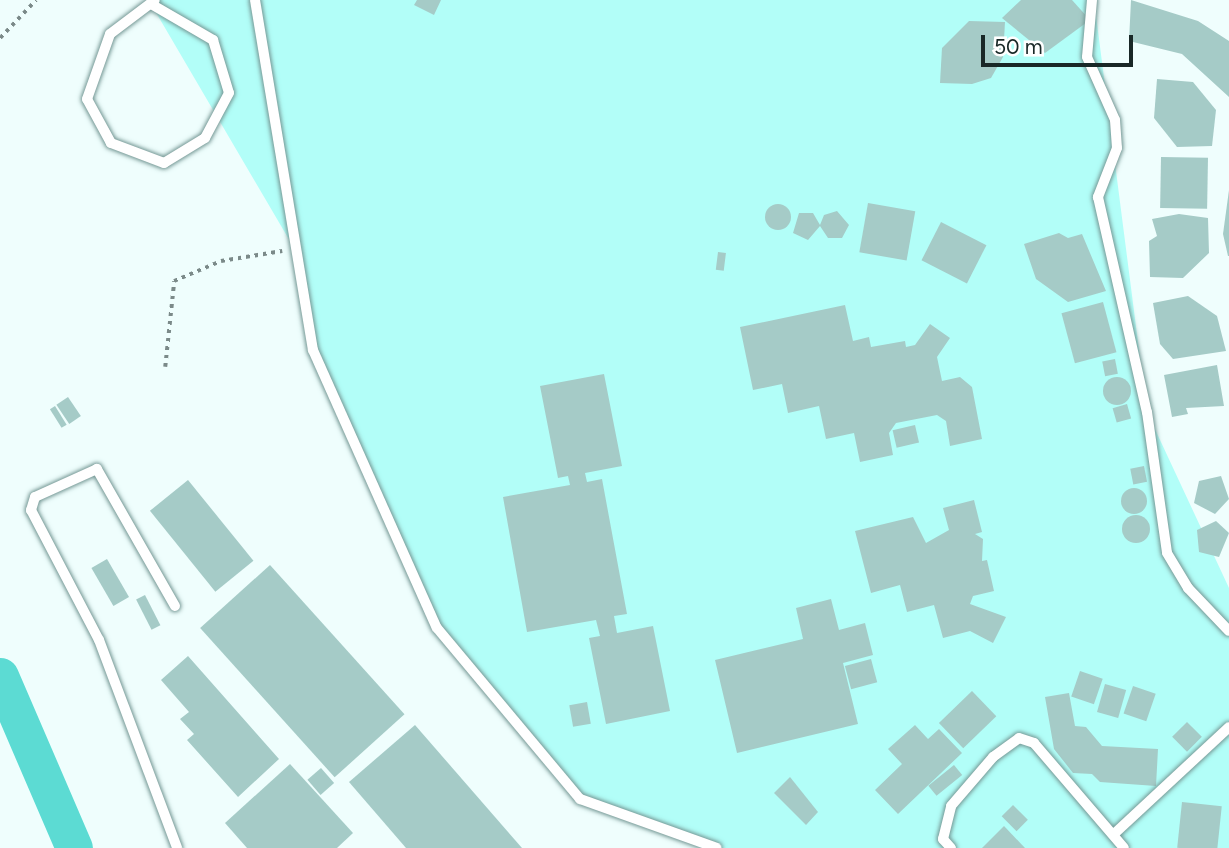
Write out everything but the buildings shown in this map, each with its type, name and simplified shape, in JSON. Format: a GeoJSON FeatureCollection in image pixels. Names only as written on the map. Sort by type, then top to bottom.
{"type":"FeatureCollection","features":[{"type":"Feature","properties":{"kind":"lane"},"geometry":{"type":"LineString","coordinates":[[255,0],[313,350],[437,628],[580,799],[718,848]]}},
{"type":"Feature","properties":{"kind":"lane"},"geometry":{"type":"LineString","coordinates":[[1092,0],[1087,57],[1115,120],[1117,148],[1098,197],[1147,412],[1167,553],[1188,588],[1229,631]]}},
{"type":"Feature","properties":{"kind":"lane"},"geometry":{"type":"LineString","coordinates":[[153,2],[213,40],[229,93],[205,138],[164,163],[111,143],[87,99],[110,34],[153,2]]}},
{"type":"Feature","properties":{"kind":"lane"},"geometry":{"type":"LineString","coordinates":[[175,606],[97,469],[36,497],[31,510],[99,640],[177,848]]}},
{"type":"Feature","properties":{"kind":"lane"},"geometry":{"type":"LineString","coordinates":[[1114,834],[1229,727]]}},
{"type":"Feature","properties":{"kind":"lane"},"geometry":{"type":"LineString","coordinates":[[951,848],[943,839],[951,806],[993,757],[1019,738],[1034,743],[1124,848]]}},
{"type":"Feature","properties":{"kind":"path"},"geometry":{"type":"LineString","coordinates":[[0,38],[36,0]]}},
{"type":"Feature","properties":{"kind":"path"},"geometry":{"type":"LineString","coordinates":[[165,368],[174,281],[222,261],[294,248]]}},
{"type":"Feature","properties":{"kind":"shaded area"},"geometry":{"type":"Polygon","coordinates":[[[155,0],[1094,0],[1147,412],[1229,588],[1229,848],[717,848],[580,799],[437,628],[313,350],[294,248],[151,4],[155,0]]]}},
{"type":"Feature","properties":{"kind":"waterway"},"geometry":{"type":"LineString","coordinates":[[0,676],[74,848]]}}]}
